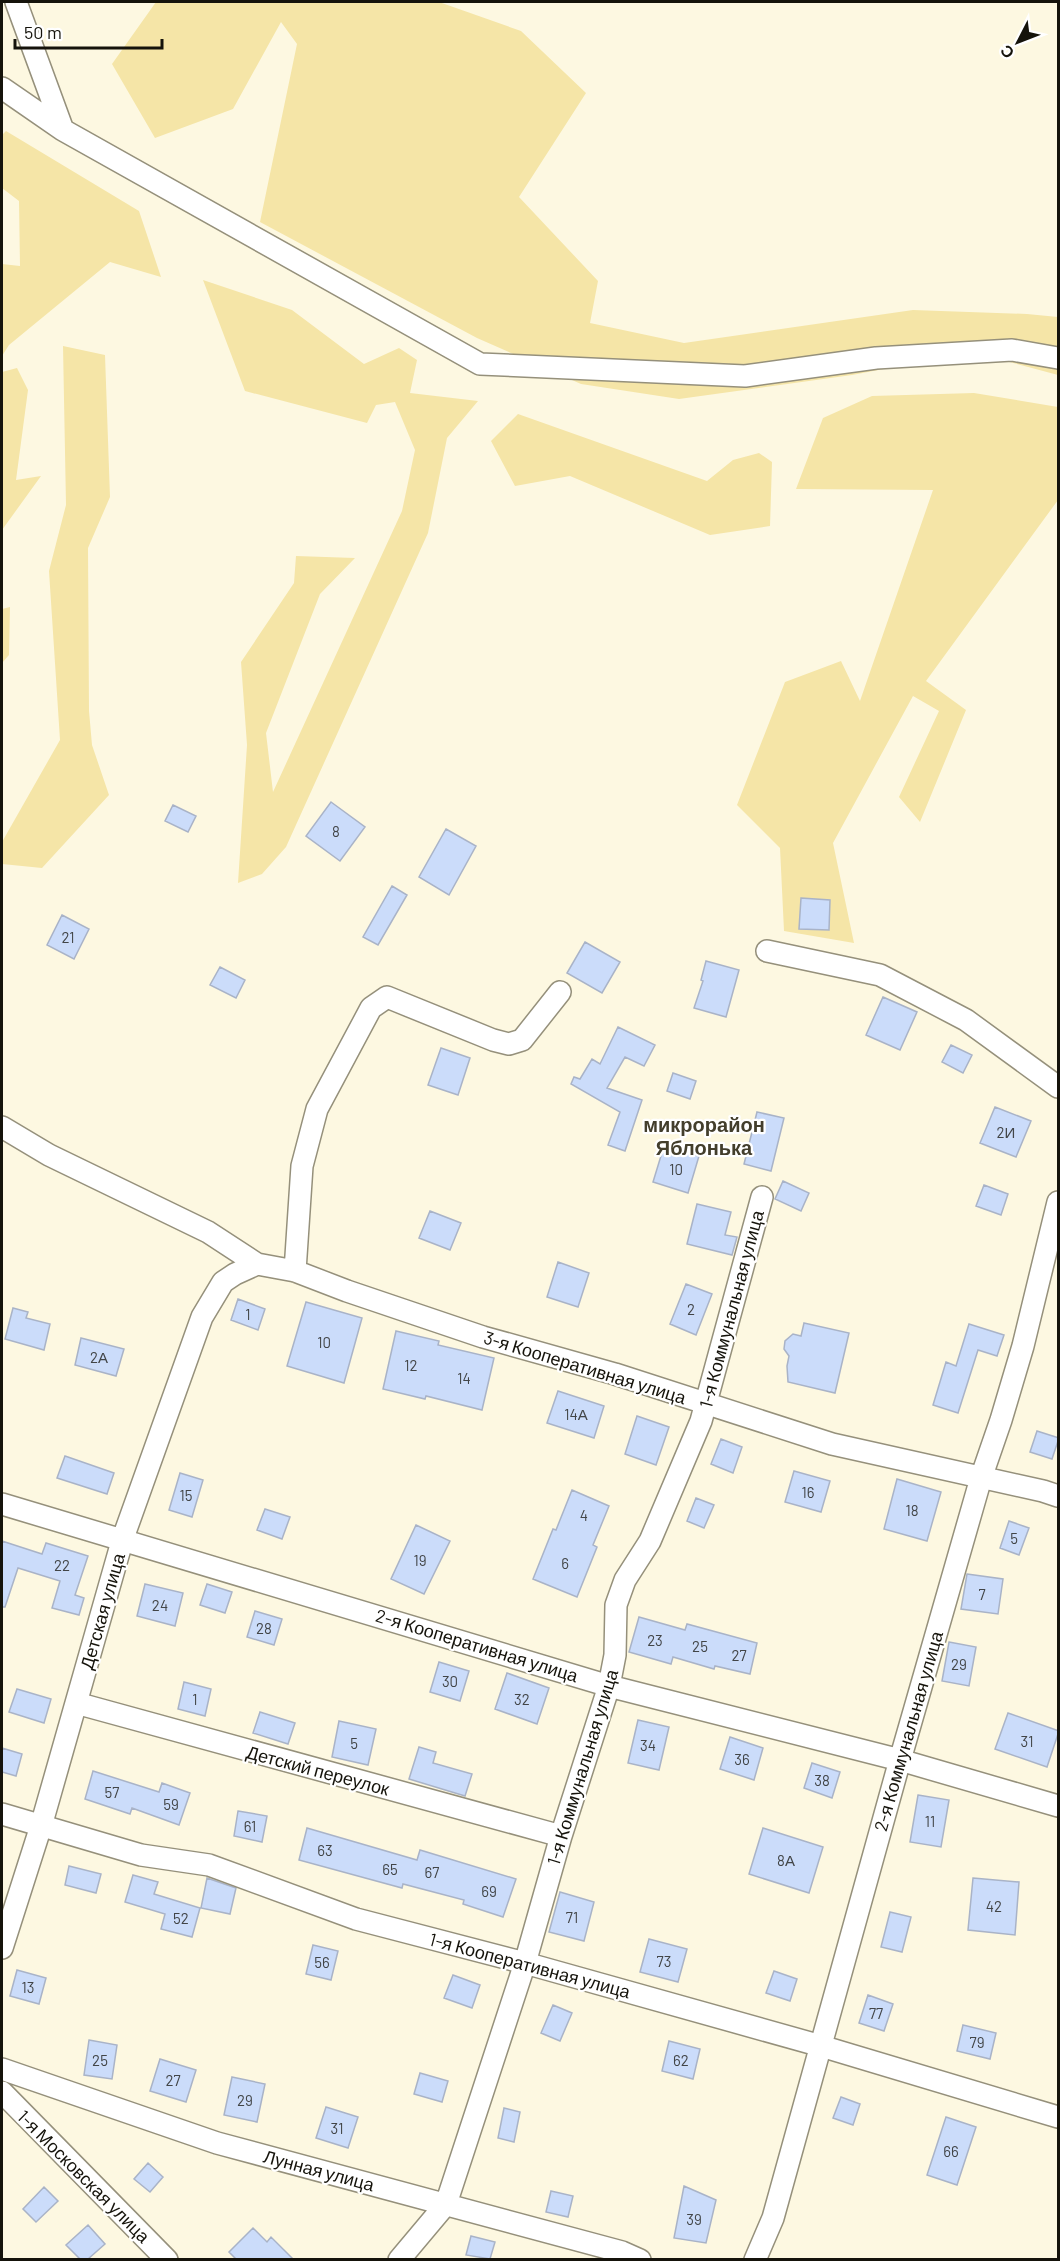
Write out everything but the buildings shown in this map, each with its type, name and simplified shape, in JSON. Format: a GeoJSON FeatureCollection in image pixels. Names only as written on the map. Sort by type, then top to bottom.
{"type":"FeatureCollection","features":[{"type":"Feature","properties":{"kind":"street"},"geometry":{"type":"LineString","coordinates":[[16,2],[63,130]]}},
{"type":"Feature","properties":{"kind":"street"},"geometry":{"type":"LineString","coordinates":[[2,88],[63,130],[480,364],[745,376],[876,358],[1012,350],[1059,358]]}},
{"type":"Feature","properties":{"kind":"street"},"geometry":{"type":"LineString","coordinates":[[767,951],[880,975],[966,1020],[1059,1087]]}},
{"type":"Feature","properties":{"kind":"street"},"geometry":{"type":"LineString","coordinates":[[295,1271],[302,1166],[317,1108],[371,1008],[387,997],[493,1040],[509,1044],[522,1040],[560,992]]}},
{"type":"Feature","properties":{"kind":"street"},"geometry":{"type":"LineString","coordinates":[[2,1127],[49,1155],[208,1232],[257,1264]]}},
{"type":"Feature","properties":{"kind":"street","name":"1-я Коммунальная улица"},"geometry":{"type":"LineString","coordinates":[[399,2259],[446,2205],[525,1963],[561,1836],[609,1686],[615,1655],[616,1605],[625,1580],[650,1541],[701,1421],[762,1197]]}},
{"type":"Feature","properties":{"kind":"street","name":"2-я Коммунальная улица"},"geometry":{"type":"LineString","coordinates":[[755,2259],[773,2218],[900,1760],[981,1478],[1023,1346],[1058,1204]]}},
{"type":"Feature","properties":{"kind":"street","name":"3-я Кооперативная улица"},"geometry":{"type":"LineString","coordinates":[[257,1264],[295,1271],[472,1333],[615,1374],[832,1444],[1043,1491],[1059,1497]]}},
{"type":"Feature","properties":{"kind":"street","name":"Детская улица"},"geometry":{"type":"LineString","coordinates":[[2,1948],[41,1826],[123,1538],[202,1317],[223,1282],[257,1264]]}},
{"type":"Feature","properties":{"kind":"street","name":"2-я Кооперативная улица"},"geometry":{"type":"LineString","coordinates":[[2,1504],[123,1538],[609,1686],[900,1760],[1059,1806]]}},
{"type":"Feature","properties":{"kind":"street","name":"Детский переулок"},"geometry":{"type":"LineString","coordinates":[[76,1703],[561,1836]]}},
{"type":"Feature","properties":{"kind":"street","name":"1-я Кооперативная улица"},"geometry":{"type":"LineString","coordinates":[[2,1814],[141,1855],[209,1865],[356,1919],[525,1963],[821,2046],[1059,2117]]}},
{"type":"Feature","properties":{"kind":"street","name":"Лунная улица"},"geometry":{"type":"LineString","coordinates":[[2,2069],[217,2143],[622,2252],[640,2259]]}},
{"type":"Feature","properties":{"kind":"street","name":"1-я Московская улица"},"geometry":{"type":"LineString","coordinates":[[2,2092],[167,2259]]}},
{"type":"Feature","properties":{"kind":"shaded area"},"geometry":{"type":"Polygon","coordinates":[[[156,2],[439,2],[521,31],[586,93],[519,197],[598,281],[590,323],[684,343],[913,310],[1058,317],[1058,375],[973,352],[852,375],[679,399],[581,384],[477,338],[260,222],[297,44],[281,22],[233,109],[155,138],[112,64],[156,2]]]}},
{"type":"Feature","properties":{"kind":"shaded area"},"geometry":{"type":"Polygon","coordinates":[[[6,131],[139,211],[161,277],[110,262],[9,345],[2,356],[2,264],[20,266],[19,201],[2,188],[2,135],[6,131]]]}},
{"type":"Feature","properties":{"kind":"shaded area"},"geometry":{"type":"Polygon","coordinates":[[[203,280],[292,310],[364,364],[399,348],[417,360],[410,393],[478,401],[447,438],[428,533],[286,847],[262,874],[238,883],[247,745],[241,662],[294,583],[296,556],[355,558],[320,594],[266,733],[273,792],[402,511],[415,450],[395,402],[376,405],[367,423],[245,391],[203,280]]]}},
{"type":"Feature","properties":{"kind":"shaded area"},"geometry":{"type":"Polygon","coordinates":[[[63,346],[105,355],[110,497],[88,548],[89,711],[92,745],[109,795],[42,868],[2,864],[2,842],[60,740],[49,571],[66,505],[63,346]]]}},
{"type":"Feature","properties":{"kind":"shaded area"},"geometry":{"type":"Polygon","coordinates":[[[17,368],[28,390],[16,480],[41,476],[2,530],[2,372],[17,368]]]}},
{"type":"Feature","properties":{"kind":"shaded area"},"geometry":{"type":"Polygon","coordinates":[[[974,393],[1058,407],[1058,500],[926,681],[966,710],[920,822],[899,797],[939,711],[913,696],[833,843],[854,943],[784,931],[780,848],[737,805],[785,682],[841,661],[860,701],[933,490],[796,489],[823,418],[872,396],[974,393]]]}},
{"type":"Feature","properties":{"kind":"shaded area"},"geometry":{"type":"Polygon","coordinates":[[[518,414],[707,481],[733,460],[759,453],[772,462],[770,526],[710,535],[570,476],[515,486],[491,441],[518,414]]]}},
{"type":"Feature","properties":{"kind":"shaded area"},"geometry":{"type":"Polygon","coordinates":[[[10,607],[9,655],[2,663],[2,609],[10,607]]]}},
{"type":"Feature","properties":{"kind":"district","name":"микрорайон Яблонька"},"geometry":{"type":"Point","coordinates":[704,1136]}}]}
